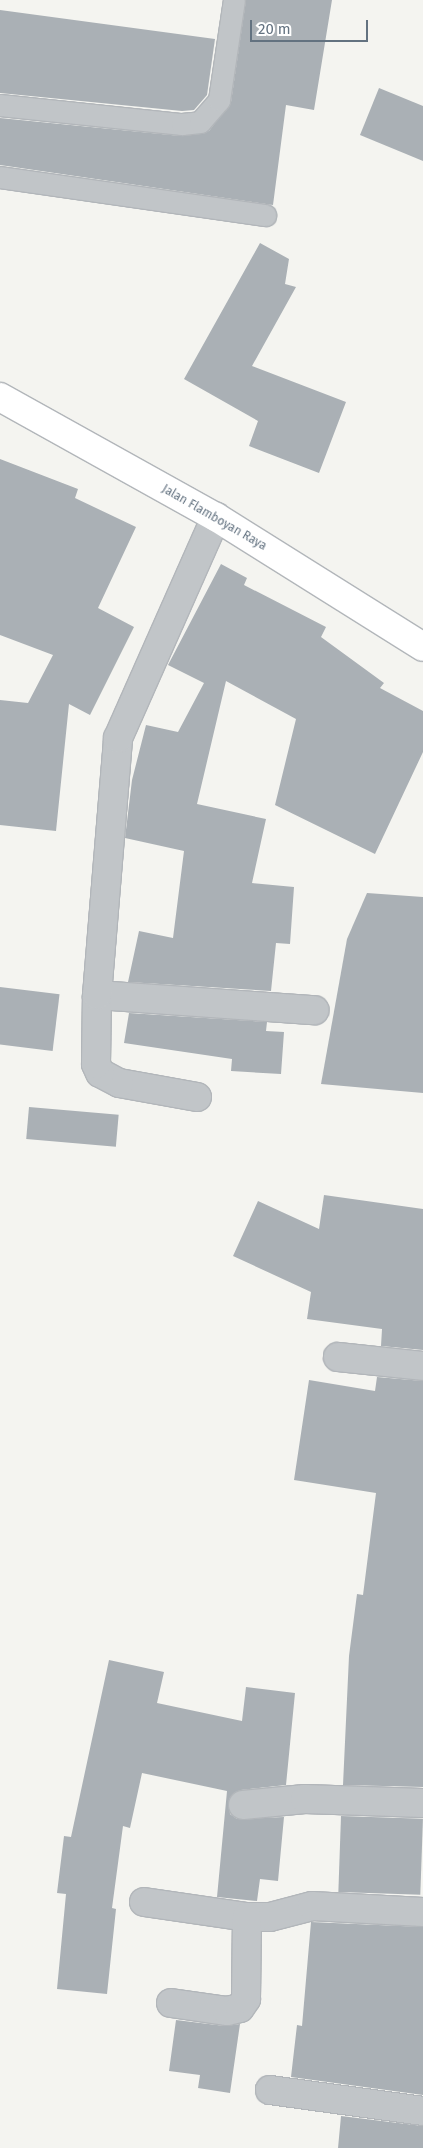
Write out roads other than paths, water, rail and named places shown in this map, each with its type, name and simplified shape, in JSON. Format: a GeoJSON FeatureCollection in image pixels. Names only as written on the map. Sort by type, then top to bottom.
{"type":"FeatureCollection","features":[{"type":"Feature","properties":{"kind":"main road","name":"Jalan Flamboyan Raya"},"geometry":{"type":"LineString","coordinates":[[0,397],[216,517],[423,647]]}},
{"type":"Feature","properties":{"kind":"street"},"geometry":{"type":"LineString","coordinates":[[197,1097],[119,1083],[100,1073],[96,1064],[97,995],[118,738],[216,517]]}},
{"type":"Feature","properties":{"kind":"street"},"geometry":{"type":"LineString","coordinates":[[97,995],[314,1010]]}},
{"type":"Feature","properties":{"kind":"street"},"geometry":{"type":"LineString","coordinates":[[338,1357],[423,1366]]}},
{"type":"Feature","properties":{"kind":"street"},"geometry":{"type":"LineString","coordinates":[[242,1805],[305,1799],[423,1803]]}},
{"type":"Feature","properties":{"kind":"street"},"geometry":{"type":"LineString","coordinates":[[144,1902],[247,1917],[270,1917],[312,1906],[423,1912]]}},
{"type":"Feature","properties":{"kind":"street"},"geometry":{"type":"LineString","coordinates":[[171,2003],[227,2011],[240,2008],[246,1999],[247,1917]]}},
{"type":"Feature","properties":{"kind":"street"},"geometry":{"type":"LineString","coordinates":[[270,2090],[423,2111]]}},
{"type":"Feature","properties":{"kind":"lane"},"geometry":{"type":"LineString","coordinates":[[0,105],[182,124],[200,122],[219,100],[234,0]]}},
{"type":"Feature","properties":{"kind":"lane"},"geometry":{"type":"LineString","coordinates":[[0,178],[264,215]]}}]}
